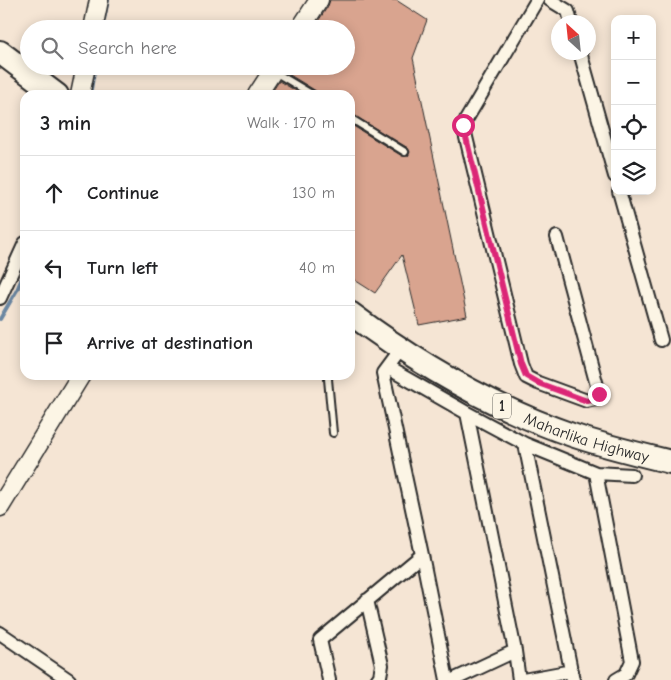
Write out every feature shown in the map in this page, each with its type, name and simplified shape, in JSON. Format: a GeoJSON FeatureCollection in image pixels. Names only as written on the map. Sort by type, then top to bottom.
{"type":"FeatureCollection","features":[{"type":"Feature","properties":{"kind":"highway"},"geometry":{"type":"LineString","coordinates":[[0,52],[20,67]]}},
{"type":"Feature","properties":{"kind":"highway"},"geometry":{"type":"LineString","coordinates":[[30,75],[50,90]]}},
{"type":"Feature","properties":{"kind":"highway","name":"Maharlika Highway"},"geometry":{"type":"LineString","coordinates":[[355,322],[394,359],[535,421],[597,442],[671,462]]}},
{"type":"Feature","properties":{"kind":"main road"},"geometry":{"type":"LineString","coordinates":[[95,20],[99,0]]}},
{"type":"Feature","properties":{"kind":"main road"},"geometry":{"type":"LineString","coordinates":[[306,20],[318,0]]}},
{"type":"Feature","properties":{"kind":"main road"},"geometry":{"type":"LineString","coordinates":[[81,90],[84,75]]}},
{"type":"Feature","properties":{"kind":"main road"},"geometry":{"type":"LineString","coordinates":[[261,90],[270,75]]}},
{"type":"Feature","properties":{"kind":"main road"},"geometry":{"type":"LineString","coordinates":[[0,508],[78,380]]}},
{"type":"Feature","properties":{"kind":"street"},"geometry":{"type":"LineString","coordinates":[[537,0],[463,125],[526,376],[538,383],[587,401],[596,399],[599,394],[557,238]]}},
{"type":"Feature","properties":{"kind":"street"},"geometry":{"type":"LineString","coordinates":[[550,0],[568,11],[569,15]]}},
{"type":"Feature","properties":{"kind":"street"},"geometry":{"type":"LineString","coordinates":[[582,60],[611,162]]}},
{"type":"Feature","properties":{"kind":"street"},"geometry":{"type":"LineString","coordinates":[[620,195],[661,340]]}},
{"type":"Feature","properties":{"kind":"street"},"geometry":{"type":"LineString","coordinates":[[0,298],[20,254]]}},
{"type":"Feature","properties":{"kind":"street"},"geometry":{"type":"LineString","coordinates":[[447,680],[383,373],[394,359],[467,413],[525,444],[596,473],[632,475]]}},
{"type":"Feature","properties":{"kind":"street"},"geometry":{"type":"LineString","coordinates":[[467,413],[515,650],[519,680]]}},
{"type":"Feature","properties":{"kind":"street"},"geometry":{"type":"LineString","coordinates":[[523,680],[572,675],[525,444]]}},
{"type":"Feature","properties":{"kind":"street"},"geometry":{"type":"LineString","coordinates":[[596,473],[632,661],[626,674],[616,680]]}},
{"type":"Feature","properties":{"kind":"street"},"geometry":{"type":"LineString","coordinates":[[329,680],[320,640],[422,555]]}},
{"type":"Feature","properties":{"kind":"street"},"geometry":{"type":"LineString","coordinates":[[367,600],[382,665],[380,676],[377,680]]}},
{"type":"Feature","properties":{"kind":"street"},"geometry":{"type":"LineString","coordinates":[[0,633],[69,680]]}},
{"type":"Feature","properties":{"kind":"street"},"geometry":{"type":"LineString","coordinates":[[453,680],[515,650]]}},
{"type":"Feature","properties":{"kind":"lane"},"geometry":{"type":"LineString","coordinates":[[284,75],[306,90]]}},
{"type":"Feature","properties":{"kind":"lane"},"geometry":{"type":"LineString","coordinates":[[355,121],[405,152]]}},
{"type":"Feature","properties":{"kind":"lane"},"geometry":{"type":"LineString","coordinates":[[328,380],[333,433]]}},
{"type":"Feature","properties":{"kind":"building"},"geometry":{"type":"Polygon","coordinates":[[[330,0],[396,0],[427,20],[413,58],[467,316],[419,325],[402,255],[375,293],[355,280],[355,127],[402,156],[408,156],[410,152],[408,148],[355,116],[355,90],[314,90],[290,75],[355,75],[355,20],[319,20],[330,0]]]}},
{"type":"Feature","properties":{"kind":"building"},"geometry":{"type":"Polygon","coordinates":[[[279,81],[294,90],[273,90],[279,81]]]}},
{"type":"Feature","properties":{"kind":"waterway"},"geometry":{"type":"LineString","coordinates":[[104,20],[108,0]]}},
{"type":"Feature","properties":{"kind":"waterway"},"geometry":{"type":"LineString","coordinates":[[91,90],[93,75]]}},
{"type":"Feature","properties":{"kind":"waterway"},"geometry":{"type":"LineString","coordinates":[[0,319],[20,283]]}},
{"type":"Feature","properties":{"kind":"route"},"geometry":{"type":"LineString","coordinates":[[463,125],[521,364],[526,376],[538,383],[587,401],[596,399],[599,394]]}}]}
